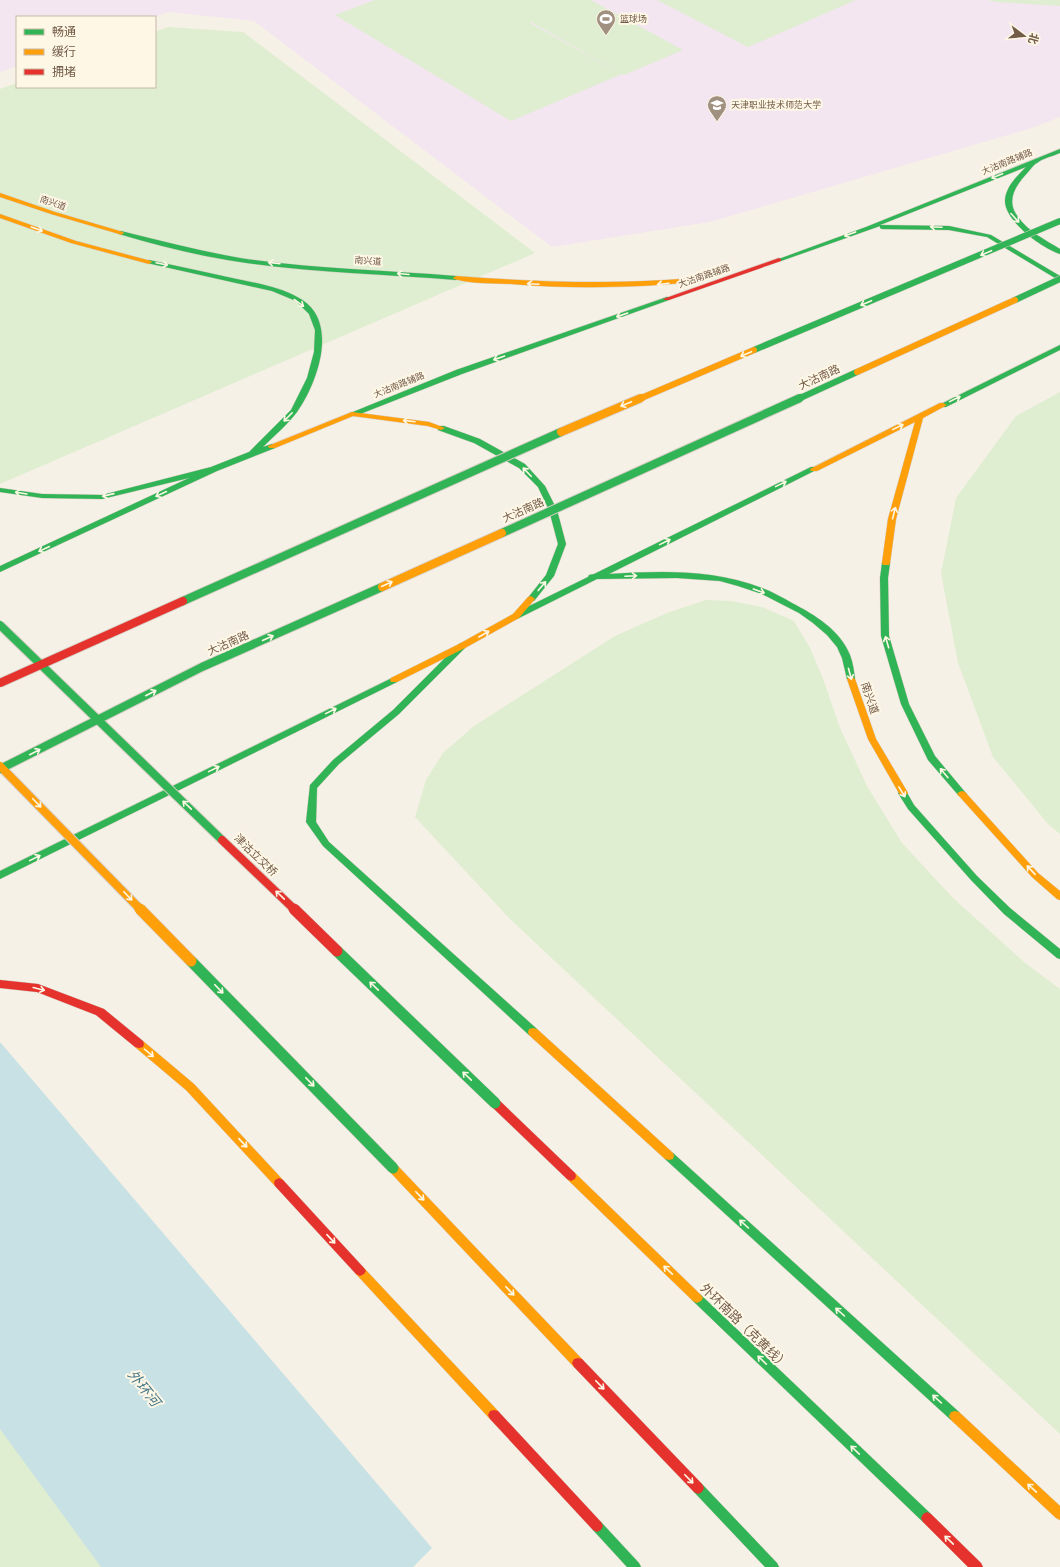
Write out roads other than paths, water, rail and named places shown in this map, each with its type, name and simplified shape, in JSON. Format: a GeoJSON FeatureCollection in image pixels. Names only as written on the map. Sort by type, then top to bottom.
{"type":"FeatureCollection","features":[{"type":"Feature","properties":{"kind":"main road","name":"大沽南路辅路"},"geometry":{"type":"LineString","coordinates":[[352,414],[459,372],[868,228],[1060,151]]}},
{"type":"Feature","properties":{"kind":"main road"},"geometry":{"type":"LineString","coordinates":[[1033,162],[1012,188],[1008,198],[1008,209],[1014,219],[1042,241],[1060,252]]}},
{"type":"Feature","properties":{"kind":"main road","name":"南兴道"},"geometry":{"type":"LineString","coordinates":[[0,195],[96,227],[158,243],[216,255],[279,264],[554,285],[613,286],[661,284],[743,273]]}},
{"type":"Feature","properties":{"kind":"main road"},"geometry":{"type":"LineString","coordinates":[[0,216],[39,231],[127,257],[249,282],[274,289],[298,300],[312,313],[319,330],[318,352],[312,378],[294,411],[252,454]]}},
{"type":"Feature","properties":{"kind":"main road"},"geometry":{"type":"LineString","coordinates":[[0,683],[592,418],[1060,221]]}},
{"type":"Feature","properties":{"kind":"main road"},"geometry":{"type":"LineString","coordinates":[[868,228],[937,226],[976,232],[989,236],[1060,279]]}},
{"type":"Feature","properties":{"kind":"main road","name":"大沽南路"},"geometry":{"type":"LineString","coordinates":[[0,769],[202,667],[652,466],[1060,279]]}},
{"type":"Feature","properties":{"kind":"main road"},"geometry":{"type":"LineString","coordinates":[[1049,352],[1060,339]]}},
{"type":"Feature","properties":{"kind":"main road"},"geometry":{"type":"LineString","coordinates":[[0,875],[462,646],[592,577],[1060,347]]}},
{"type":"Feature","properties":{"kind":"main road"},"geometry":{"type":"LineString","coordinates":[[0,569],[214,469],[352,414],[429,424],[477,441],[522,466],[540,486],[553,510],[562,544],[550,576],[516,616]]}},
{"type":"Feature","properties":{"kind":"main road"},"geometry":{"type":"LineString","coordinates":[[920,416],[892,519],[884,578],[885,636],[905,704],[931,758],[984,820],[1035,875],[1060,896]]}},
{"type":"Feature","properties":{"kind":"main road"},"geometry":{"type":"LineString","coordinates":[[0,490],[42,496],[102,497],[214,469]]}},
{"type":"Feature","properties":{"kind":"main road","name":"南兴道"},"geometry":{"type":"LineString","coordinates":[[592,577],[664,574],[726,580],[760,590],[811,616],[830,633],[844,651],[851,678],[872,739],[911,807],[979,884],[1060,955]]}},
{"type":"Feature","properties":{"kind":"main road","name":"津沽立交桥"},"geometry":{"type":"LineString","coordinates":[[0,625],[495,1103]]}},
{"type":"Feature","properties":{"kind":"main road"},"geometry":{"type":"LineString","coordinates":[[462,646],[396,712],[336,762],[313,787],[311,822],[326,844],[970,1429],[1060,1514]]}},
{"type":"Feature","properties":{"kind":"main road"},"geometry":{"type":"LineString","coordinates":[[0,766],[393,1168],[773,1567]]}},
{"type":"Feature","properties":{"kind":"main road"},"geometry":{"type":"LineString","coordinates":[[0,984],[38,988],[100,1012],[190,1087],[635,1567]]}},
{"type":"Feature","properties":{"kind":"main road","name":"外环南路（克黄线）"},"geometry":{"type":"LineString","coordinates":[[495,1103],[977,1567]]}},
{"type":"Feature","properties":{"kind":"water","name":"外环河"},"geometry":{"type":"Polygon","coordinates":[[[0,1042],[432,1548],[413,1567],[101,1567],[0,1429],[0,1042]]]}},
{"type":"Feature","properties":{"kind":"place","name":"篮球场"},"geometry":{"type":"Point","coordinates":[606,36]}},
{"type":"Feature","properties":{"kind":"place","name":"天津职业技术师范大学"},"geometry":{"type":"Point","coordinates":[717,122]}}]}
